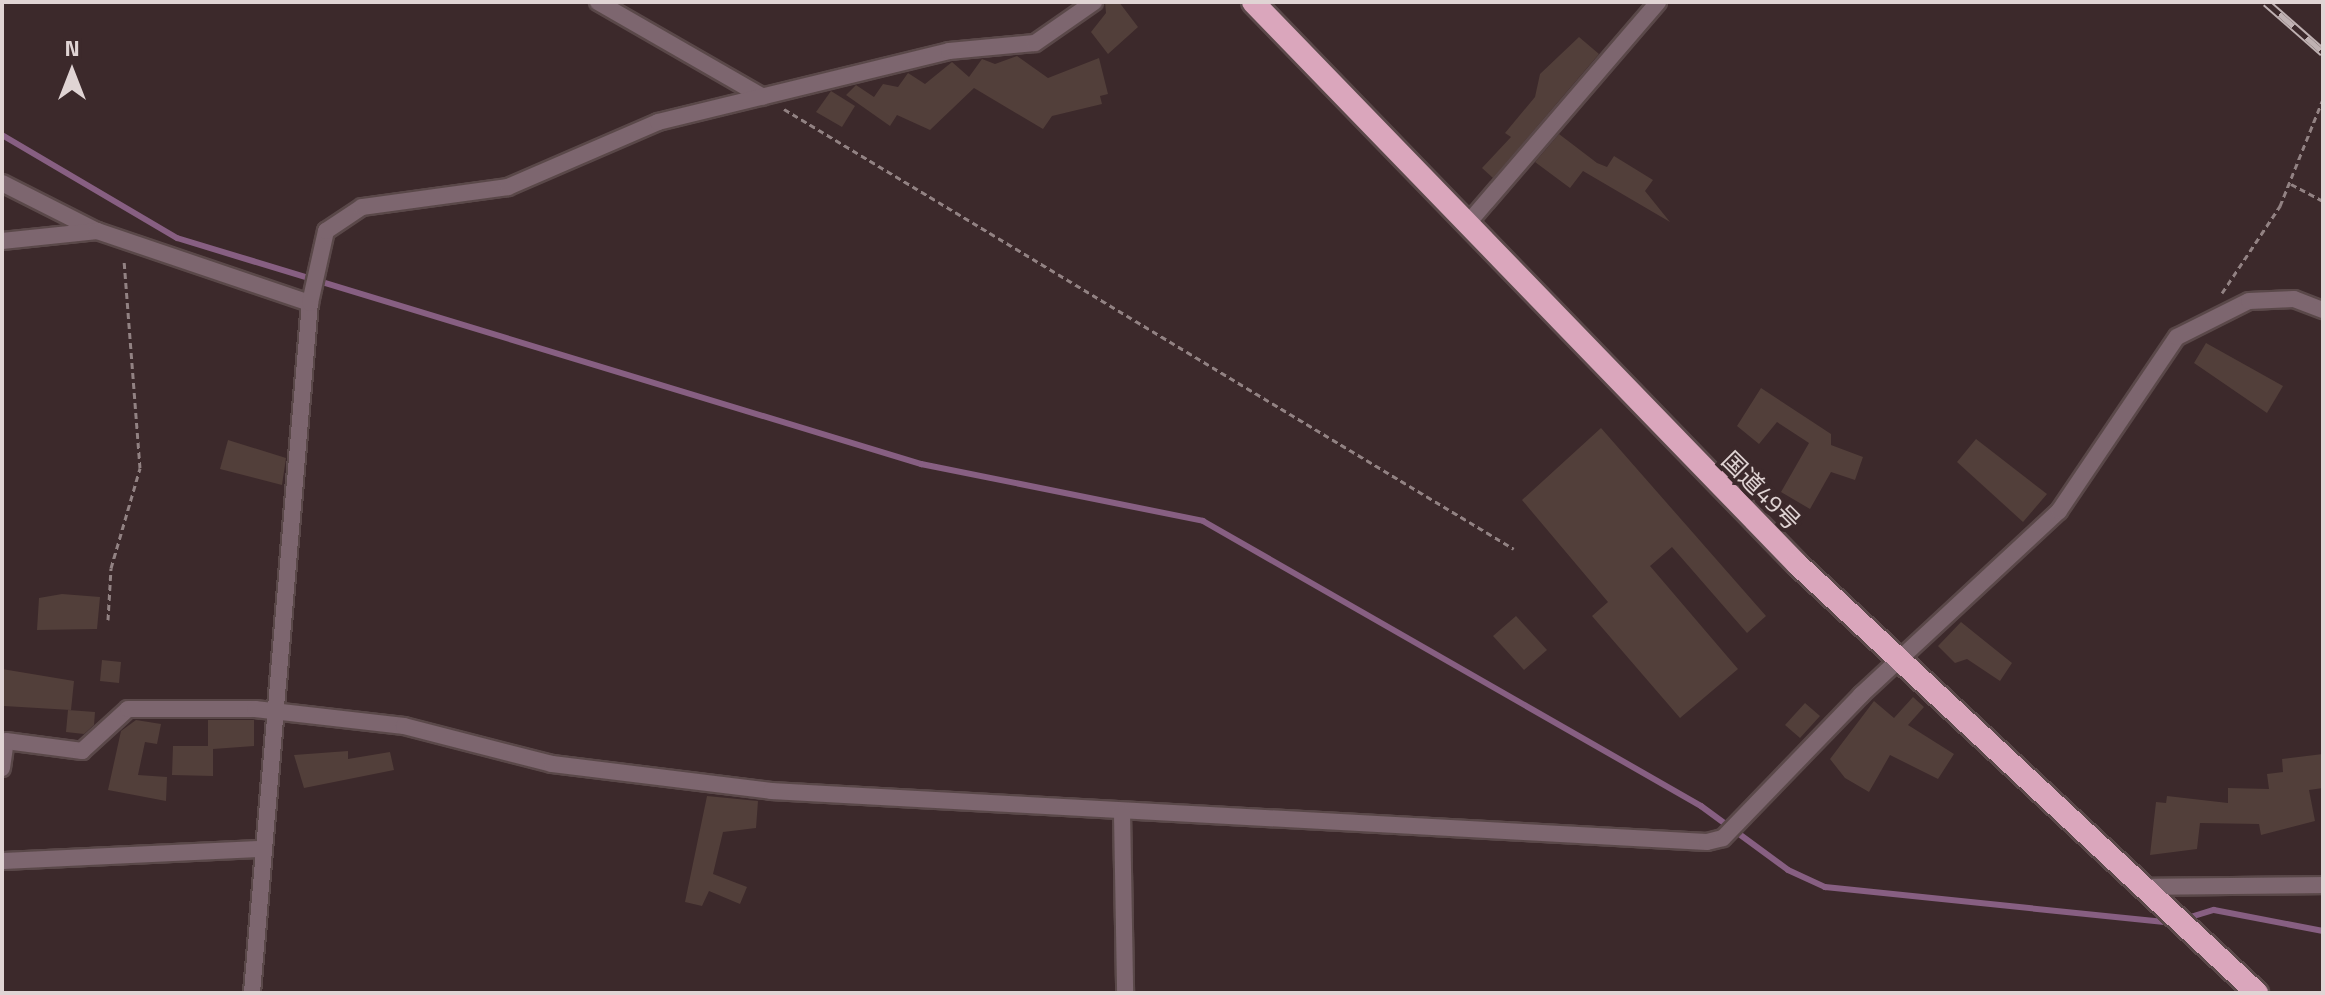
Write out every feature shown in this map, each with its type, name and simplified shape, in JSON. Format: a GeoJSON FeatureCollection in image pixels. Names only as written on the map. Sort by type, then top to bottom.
{"type":"FeatureCollection","features":[{"type":"Feature","properties":{"kind":"highway","name":"国道49号"},"geometry":{"type":"LineString","coordinates":[[1253,2],[1469,222],[1571,337],[1898,661],[2257,993]]}},
{"type":"Feature","properties":{"kind":"street"},"geometry":{"type":"LineString","coordinates":[[598,2],[763,97]]}},
{"type":"Feature","properties":{"kind":"street"},"geometry":{"type":"LineString","coordinates":[[252,993],[261,849],[310,303],[320,240],[350,213],[508,187],[658,122],[949,51],[1035,43],[1094,2]]}},
{"type":"Feature","properties":{"kind":"street"},"geometry":{"type":"LineString","coordinates":[[1469,222],[1658,2]]}},
{"type":"Feature","properties":{"kind":"street"},"geometry":{"type":"LineString","coordinates":[[2,183],[97,231],[310,303]]}},
{"type":"Feature","properties":{"kind":"street"},"geometry":{"type":"LineString","coordinates":[[2,241],[97,231]]}},
{"type":"Feature","properties":{"kind":"street"},"geometry":{"type":"LineString","coordinates":[[2,768],[6,741],[82,751],[128,709],[275,712],[416,728],[552,764],[756,789],[1122,813],[1707,842],[1723,838],[1898,661],[2059,511],[2177,337],[2216,312],[2274,297],[2323,310]]}},
{"type":"Feature","properties":{"kind":"street"},"geometry":{"type":"LineString","coordinates":[[1122,813],[1125,993]]}},
{"type":"Feature","properties":{"kind":"street"},"geometry":{"type":"LineString","coordinates":[[2,861],[261,849]]}},
{"type":"Feature","properties":{"kind":"street"},"geometry":{"type":"LineString","coordinates":[[2139,887],[2323,885]]}},
{"type":"Feature","properties":{"kind":"path"},"geometry":{"type":"LineString","coordinates":[[763,97],[1514,549]]}},
{"type":"Feature","properties":{"kind":"path"},"geometry":{"type":"LineString","coordinates":[[2216,312],[2291,184],[2323,99]]}},
{"type":"Feature","properties":{"kind":"path"},"geometry":{"type":"LineString","coordinates":[[2291,184],[2323,201]]}},
{"type":"Feature","properties":{"kind":"path"},"geometry":{"type":"LineString","coordinates":[[108,620],[111,568],[140,468],[123,241]]}},
{"type":"Feature","properties":{"kind":"building"},"geometry":{"type":"Polygon","coordinates":[[[1105,2],[1119,2],[1138,27],[1108,54],[1091,32],[1106,13],[1105,2]]]}},
{"type":"Feature","properties":{"kind":"building"},"geometry":{"type":"Polygon","coordinates":[[[1579,37],[1599,54],[1493,178],[1482,168],[1511,137],[1505,133],[1535,97],[1540,74],[1579,37]]]}},
{"type":"Feature","properties":{"kind":"building"},"geometry":{"type":"Polygon","coordinates":[[[1017,56],[1048,78],[1099,58],[1108,94],[1100,96],[1102,104],[1052,116],[1043,129],[974,88],[930,130],[897,115],[890,126],[846,95],[856,85],[874,97],[883,84],[898,87],[908,73],[925,84],[952,62],[969,77],[982,59],[995,64],[1017,56]]]}},
{"type":"Feature","properties":{"kind":"building"},"geometry":{"type":"Polygon","coordinates":[[[831,91],[855,106],[842,127],[816,112],[831,91]]]}},
{"type":"Feature","properties":{"kind":"building"},"geometry":{"type":"Polygon","coordinates":[[[1559,134],[1597,163],[1607,167],[1614,156],[1653,180],[1645,191],[1670,222],[1583,171],[1570,188],[1535,162],[1559,134]]]}},
{"type":"Feature","properties":{"kind":"building"},"geometry":{"type":"Polygon","coordinates":[[[2206,343],[2283,386],[2267,413],[2194,363],[2206,343]]]}},
{"type":"Feature","properties":{"kind":"building"},"geometry":{"type":"Polygon","coordinates":[[[1761,388],[1831,434],[1831,445],[1863,457],[1855,480],[1831,472],[1810,509],[1781,492],[1809,443],[1777,422],[1759,444],[1737,426],[1761,388]]]}},
{"type":"Feature","properties":{"kind":"building"},"geometry":{"type":"Polygon","coordinates":[[[1601,428],[1766,616],[1747,633],[1672,547],[1650,566],[1738,669],[1680,718],[1592,616],[1608,602],[1522,500],[1601,428]]]}},
{"type":"Feature","properties":{"kind":"building"},"geometry":{"type":"Polygon","coordinates":[[[1976,439],[2047,494],[2023,522],[1957,462],[1976,439]]]}},
{"type":"Feature","properties":{"kind":"building"},"geometry":{"type":"Polygon","coordinates":[[[228,440],[286,458],[282,485],[220,469],[228,440]]]}},
{"type":"Feature","properties":{"kind":"building"},"geometry":{"type":"Polygon","coordinates":[[[62,594],[100,597],[97,629],[37,630],[39,598],[62,594]]]}},
{"type":"Feature","properties":{"kind":"building"},"geometry":{"type":"Polygon","coordinates":[[[1516,616],[1547,650],[1524,670],[1493,636],[1516,616]]]}},
{"type":"Feature","properties":{"kind":"building"},"geometry":{"type":"Polygon","coordinates":[[[1961,622],[2012,663],[2000,681],[1967,659],[1955,663],[1938,646],[1961,622]]]}},
{"type":"Feature","properties":{"kind":"building"},"geometry":{"type":"Polygon","coordinates":[[[102,660],[121,662],[119,683],[100,681],[102,660]]]}},
{"type":"Feature","properties":{"kind":"building"},"geometry":{"type":"Polygon","coordinates":[[[2,669],[74,681],[71,710],[4,706],[2,669]]]}},
{"type":"Feature","properties":{"kind":"building"},"geometry":{"type":"Polygon","coordinates":[[[1913,697],[1924,707],[1908,725],[1954,754],[1938,779],[1890,755],[1869,792],[1845,778],[1830,759],[1874,701],[1894,718],[1913,697]]]}},
{"type":"Feature","properties":{"kind":"building"},"geometry":{"type":"Polygon","coordinates":[[[1805,703],[1820,716],[1800,738],[1785,725],[1805,703]]]}},
{"type":"Feature","properties":{"kind":"building"},"geometry":{"type":"Polygon","coordinates":[[[68,710],[95,712],[94,725],[84,734],[66,732],[68,710]]]}},
{"type":"Feature","properties":{"kind":"building"},"geometry":{"type":"Polygon","coordinates":[[[136,720],[161,724],[157,744],[145,742],[138,775],[167,777],[166,801],[108,790],[121,731],[136,720]]]}},
{"type":"Feature","properties":{"kind":"building"},"geometry":{"type":"Polygon","coordinates":[[[208,720],[254,720],[254,746],[213,749],[213,776],[172,775],[173,746],[208,746],[208,720]]]}},
{"type":"Feature","properties":{"kind":"building"},"geometry":{"type":"Polygon","coordinates":[[[348,751],[348,759],[390,752],[394,770],[304,788],[294,755],[348,751]]]}},
{"type":"Feature","properties":{"kind":"building"},"geometry":{"type":"Polygon","coordinates":[[[2323,754],[2323,788],[2309,790],[2315,821],[2261,835],[2259,824],[2200,823],[2197,849],[2150,855],[2156,802],[2166,803],[2167,796],[2228,803],[2228,788],[2269,789],[2267,774],[2283,772],[2282,759],[2323,754]]]}},
{"type":"Feature","properties":{"kind":"building"},"geometry":{"type":"Polygon","coordinates":[[[707,796],[758,801],[756,828],[723,832],[713,874],[747,887],[740,904],[709,891],[702,906],[685,902],[707,796]]]}},
{"type":"Feature","properties":{"kind":"waterway"},"geometry":{"type":"LineString","coordinates":[[2,135],[177,238],[921,464],[1203,521],[1701,806],[1788,870],[1825,887],[2174,923]]}},
{"type":"Feature","properties":{"kind":"waterway"},"geometry":{"type":"LineString","coordinates":[[2184,919],[2214,910],[2323,931]]}},
{"type":"Feature","properties":{"kind":"railway"},"geometry":{"type":"LineString","coordinates":[[2266,2],[2323,52]]}}]}
